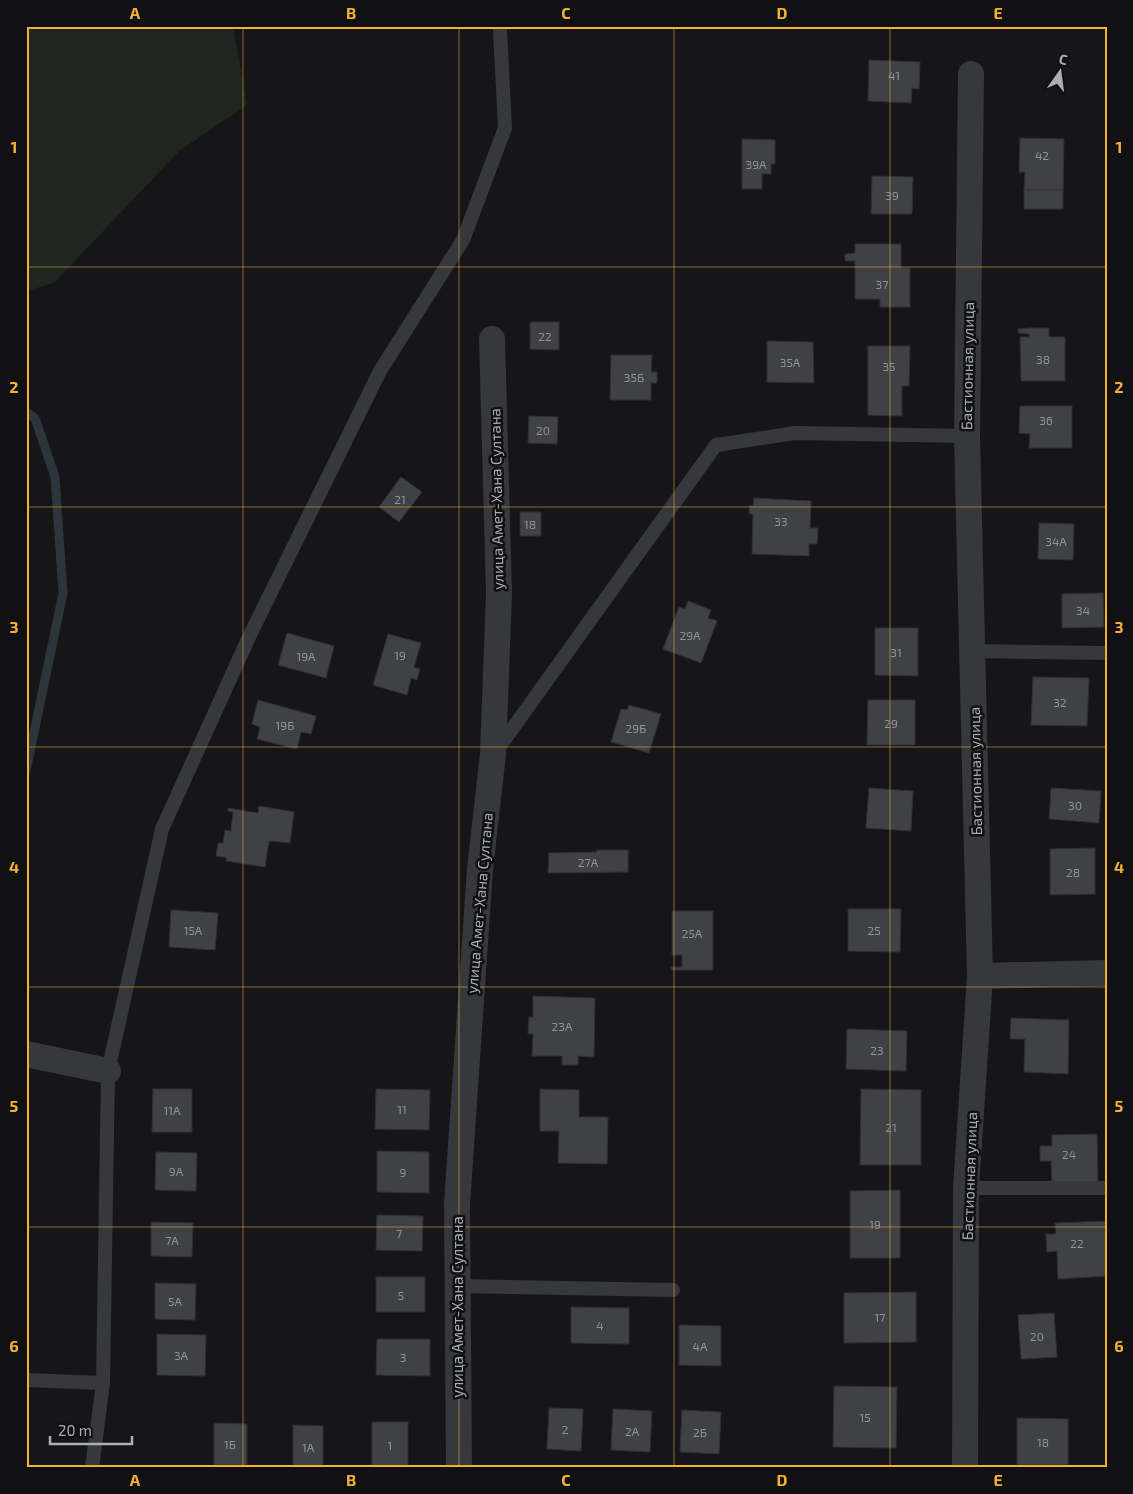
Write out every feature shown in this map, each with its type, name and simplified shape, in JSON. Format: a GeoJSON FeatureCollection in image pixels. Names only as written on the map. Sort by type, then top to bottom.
{"type":"FeatureCollection","features":[{"type":"Feature","properties":{"kind":"street","name":"Бастионная улица"},"geometry":{"type":"LineString","coordinates":[[965,1468],[966,1188],[980,976],[967,436],[970,74]]}},
{"type":"Feature","properties":{"kind":"street","name":"улица Амет-Хана Султана"},"geometry":{"type":"LineString","coordinates":[[459,1468],[457,1204],[471,978],[480,869],[493,754],[499,593],[492,339]]}},
{"type":"Feature","properties":{"kind":"street"},"geometry":{"type":"LineString","coordinates":[[980,976],[1107,973]]}},
{"type":"Feature","properties":{"kind":"street"},"geometry":{"type":"LineString","coordinates":[[26,1054],[108,1071]]}},
{"type":"Feature","properties":{"kind":"lane"},"geometry":{"type":"LineString","coordinates":[[92,1468],[104,1383],[108,1071],[162,829],[249,637],[380,371],[463,240],[505,128],[500,30]]}},
{"type":"Feature","properties":{"kind":"lane"},"geometry":{"type":"LineString","coordinates":[[493,754],[716,444],[795,433],[967,436]]}},
{"type":"Feature","properties":{"kind":"lane"},"geometry":{"type":"LineString","coordinates":[[972,651],[1107,653]]}},
{"type":"Feature","properties":{"kind":"lane"},"geometry":{"type":"LineString","coordinates":[[966,1188],[1107,1188]]}},
{"type":"Feature","properties":{"kind":"lane"},"geometry":{"type":"LineString","coordinates":[[457,1286],[673,1290]]}},
{"type":"Feature","properties":{"kind":"lane"},"geometry":{"type":"LineString","coordinates":[[26,1380],[104,1383]]}},
{"type":"Feature","properties":{"kind":"shaded area"},"geometry":{"type":"Polygon","coordinates":[[[26,26],[233,26],[247,105],[179,151],[54,283],[26,291],[26,26]]]}},
{"type":"Feature","properties":{"kind":"building"},"geometry":{"type":"Polygon","coordinates":[[[869,60],[920,62],[919,89],[912,88],[911,103],[868,101],[869,60]]]}},
{"type":"Feature","properties":{"kind":"building"},"geometry":{"type":"Polygon","coordinates":[[[1020,138],[1064,139],[1063,190],[1024,190],[1025,172],[1019,172],[1020,138]]]}},
{"type":"Feature","properties":{"kind":"building"},"geometry":{"type":"Polygon","coordinates":[[[742,139],[775,140],[775,164],[771,164],[771,174],[762,174],[762,189],[742,189],[742,139]]]}},
{"type":"Feature","properties":{"kind":"building"},"geometry":{"type":"Polygon","coordinates":[[[872,176],[913,177],[912,214],[871,214],[872,176]]]}},
{"type":"Feature","properties":{"kind":"building"},"geometry":{"type":"Polygon","coordinates":[[[1024,190],[1063,190],[1063,209],[1024,209],[1024,190]]]}},
{"type":"Feature","properties":{"kind":"building"},"geometry":{"type":"Polygon","coordinates":[[[855,244],[901,244],[901,268],[910,268],[910,307],[880,307],[880,299],[855,299],[855,261],[845,261],[845,254],[855,253],[855,244]]]}},
{"type":"Feature","properties":{"kind":"building"},"geometry":{"type":"Polygon","coordinates":[[[530,322],[559,322],[559,350],[530,349],[530,322]]]}},
{"type":"Feature","properties":{"kind":"building"},"geometry":{"type":"Polygon","coordinates":[[[1049,328],[1049,337],[1065,337],[1065,381],[1021,381],[1020,337],[1029,337],[1029,334],[1018,333],[1018,329],[1049,328]]]}},
{"type":"Feature","properties":{"kind":"building"},"geometry":{"type":"Polygon","coordinates":[[[767,341],[813,342],[814,383],[767,382],[767,341]]]}},
{"type":"Feature","properties":{"kind":"building"},"geometry":{"type":"Polygon","coordinates":[[[868,346],[910,346],[909,386],[902,386],[902,416],[868,415],[868,346]]]}},
{"type":"Feature","properties":{"kind":"building"},"geometry":{"type":"Polygon","coordinates":[[[611,355],[652,355],[651,372],[657,372],[657,383],[651,383],[651,400],[610,400],[611,355]]]}},
{"type":"Feature","properties":{"kind":"building"},"geometry":{"type":"Polygon","coordinates":[[[1020,406],[1072,406],[1072,448],[1029,448],[1030,434],[1019,433],[1020,406]]]}},
{"type":"Feature","properties":{"kind":"building"},"geometry":{"type":"Polygon","coordinates":[[[529,416],[558,417],[557,444],[528,443],[529,416]]]}},
{"type":"Feature","properties":{"kind":"building"},"geometry":{"type":"Polygon","coordinates":[[[401,477],[422,492],[399,522],[379,507],[401,477]]]}},
{"type":"Feature","properties":{"kind":"building"},"geometry":{"type":"Polygon","coordinates":[[[754,498],[811,501],[810,528],[818,528],[817,544],[809,544],[809,556],[752,554],[753,514],[749,514],[750,505],[753,506],[754,498]]]}},
{"type":"Feature","properties":{"kind":"building"},"geometry":{"type":"Polygon","coordinates":[[[520,512],[541,512],[541,536],[520,536],[520,512]]]}},
{"type":"Feature","properties":{"kind":"building"},"geometry":{"type":"Polygon","coordinates":[[[1039,523],[1074,524],[1073,560],[1038,559],[1039,523]]]}},
{"type":"Feature","properties":{"kind":"building"},"geometry":{"type":"Polygon","coordinates":[[[1103,593],[1104,627],[1062,628],[1062,594],[1103,593]]]}},
{"type":"Feature","properties":{"kind":"building"},"geometry":{"type":"Polygon","coordinates":[[[688,601],[711,610],[708,618],[717,621],[701,663],[663,649],[679,607],[685,609],[688,601]]]}},
{"type":"Feature","properties":{"kind":"building"},"geometry":{"type":"Polygon","coordinates":[[[875,628],[918,628],[918,676],[875,675],[875,628]]]}},
{"type":"Feature","properties":{"kind":"building"},"geometry":{"type":"Polygon","coordinates":[[[287,633],[334,646],[326,678],[278,665],[287,633]]]}},
{"type":"Feature","properties":{"kind":"building"},"geometry":{"type":"Polygon","coordinates":[[[388,634],[421,643],[414,667],[420,669],[417,680],[411,678],[407,695],[373,685],[388,634]]]}},
{"type":"Feature","properties":{"kind":"building"},"geometry":{"type":"Polygon","coordinates":[[[1033,677],[1089,678],[1087,726],[1031,725],[1033,677]]]}},
{"type":"Feature","properties":{"kind":"building"},"geometry":{"type":"Polygon","coordinates":[[[258,700],[316,716],[311,734],[301,732],[297,749],[257,739],[260,727],[252,724],[258,700]]]}},
{"type":"Feature","properties":{"kind":"building"},"geometry":{"type":"Polygon","coordinates":[[[868,700],[915,700],[915,745],[867,745],[868,700]]]}},
{"type":"Feature","properties":{"kind":"building"},"geometry":{"type":"Polygon","coordinates":[[[629,705],[661,714],[649,753],[611,742],[621,709],[627,710],[629,705]]]}},
{"type":"Feature","properties":{"kind":"building"},"geometry":{"type":"Polygon","coordinates":[[[869,788],[913,791],[911,831],[866,828],[869,788]]]}},
{"type":"Feature","properties":{"kind":"building"},"geometry":{"type":"Polygon","coordinates":[[[1051,788],[1101,791],[1099,823],[1049,819],[1051,788]]]}},
{"type":"Feature","properties":{"kind":"building"},"geometry":{"type":"Polygon","coordinates":[[[259,806],[294,812],[290,843],[269,841],[265,867],[226,861],[227,858],[216,856],[218,843],[223,843],[225,830],[231,831],[233,812],[228,811],[228,808],[258,813],[259,806]]]}},
{"type":"Feature","properties":{"kind":"building"},"geometry":{"type":"Polygon","coordinates":[[[1095,848],[1095,894],[1050,895],[1050,849],[1095,848]]]}},
{"type":"Feature","properties":{"kind":"building"},"geometry":{"type":"Polygon","coordinates":[[[596,850],[628,850],[628,872],[548,873],[549,853],[597,852],[596,850]]]}},
{"type":"Feature","properties":{"kind":"building"},"geometry":{"type":"Polygon","coordinates":[[[848,909],[901,909],[900,952],[848,951],[848,909]]]}},
{"type":"Feature","properties":{"kind":"building"},"geometry":{"type":"Polygon","coordinates":[[[171,910],[218,913],[215,950],[169,947],[171,910]]]}},
{"type":"Feature","properties":{"kind":"building"},"geometry":{"type":"Polygon","coordinates":[[[672,911],[713,911],[713,970],[671,970],[671,967],[682,967],[682,955],[672,955],[672,911]]]}},
{"type":"Feature","properties":{"kind":"building"},"geometry":{"type":"Polygon","coordinates":[[[533,996],[595,998],[594,1057],[578,1056],[578,1065],[562,1065],[562,1056],[532,1056],[533,1034],[528,1034],[529,1017],[533,1017],[533,996]]]}},
{"type":"Feature","properties":{"kind":"building"},"geometry":{"type":"Polygon","coordinates":[[[1011,1018],[1069,1020],[1068,1074],[1024,1072],[1025,1039],[1010,1039],[1011,1018]]]}},
{"type":"Feature","properties":{"kind":"building"},"geometry":{"type":"Polygon","coordinates":[[[847,1029],[907,1031],[906,1071],[846,1069],[847,1029]]]}},
{"type":"Feature","properties":{"kind":"building"},"geometry":{"type":"Polygon","coordinates":[[[153,1089],[192,1089],[192,1132],[152,1132],[153,1089]]]}},
{"type":"Feature","properties":{"kind":"building"},"geometry":{"type":"Polygon","coordinates":[[[376,1089],[430,1090],[429,1130],[375,1129],[376,1089]]]}},
{"type":"Feature","properties":{"kind":"building"},"geometry":{"type":"Polygon","coordinates":[[[540,1089],[579,1090],[579,1117],[608,1117],[607,1164],[558,1163],[559,1131],[540,1131],[540,1089]]]}},
{"type":"Feature","properties":{"kind":"building"},"geometry":{"type":"Polygon","coordinates":[[[861,1089],[921,1090],[921,1165],[860,1165],[861,1089]]]}},
{"type":"Feature","properties":{"kind":"building"},"geometry":{"type":"Polygon","coordinates":[[[1097,1134],[1098,1182],[1052,1183],[1051,1161],[1040,1161],[1040,1146],[1052,1146],[1052,1135],[1097,1134]]]}},
{"type":"Feature","properties":{"kind":"building"},"geometry":{"type":"Polygon","coordinates":[[[377,1151],[429,1152],[429,1193],[377,1192],[377,1151]]]}},
{"type":"Feature","properties":{"kind":"building"},"geometry":{"type":"Polygon","coordinates":[[[156,1152],[197,1153],[196,1191],[155,1190],[156,1152]]]}},
{"type":"Feature","properties":{"kind":"building"},"geometry":{"type":"Polygon","coordinates":[[[900,1190],[900,1258],[850,1258],[850,1191],[900,1190]]]}},
{"type":"Feature","properties":{"kind":"building"},"geometry":{"type":"Polygon","coordinates":[[[377,1215],[423,1216],[422,1251],[376,1250],[377,1215]]]}},
{"type":"Feature","properties":{"kind":"building"},"geometry":{"type":"Polygon","coordinates":[[[1107,1221],[1107,1276],[1058,1279],[1057,1251],[1047,1252],[1046,1234],[1056,1234],[1055,1223],[1107,1221]]]}},
{"type":"Feature","properties":{"kind":"building"},"geometry":{"type":"Polygon","coordinates":[[[151,1222],[193,1223],[192,1257],[151,1256],[151,1222]]]}},
{"type":"Feature","properties":{"kind":"building"},"geometry":{"type":"Polygon","coordinates":[[[376,1277],[425,1277],[425,1312],[376,1312],[376,1277]]]}},
{"type":"Feature","properties":{"kind":"building"},"geometry":{"type":"Polygon","coordinates":[[[155,1283],[196,1284],[195,1320],[155,1319],[155,1283]]]}},
{"type":"Feature","properties":{"kind":"building"},"geometry":{"type":"Polygon","coordinates":[[[916,1292],[916,1342],[844,1343],[844,1293],[916,1292]]]}},
{"type":"Feature","properties":{"kind":"building"},"geometry":{"type":"Polygon","coordinates":[[[571,1307],[629,1308],[629,1344],[571,1343],[571,1307]]]}},
{"type":"Feature","properties":{"kind":"building"},"geometry":{"type":"Polygon","coordinates":[[[1054,1313],[1057,1357],[1021,1359],[1018,1315],[1054,1313]]]}},
{"type":"Feature","properties":{"kind":"building"},"geometry":{"type":"Polygon","coordinates":[[[679,1325],[721,1326],[721,1366],[679,1365],[679,1325]]]}},
{"type":"Feature","properties":{"kind":"building"},"geometry":{"type":"Polygon","coordinates":[[[157,1334],[206,1335],[205,1376],[157,1375],[157,1334]]]}},
{"type":"Feature","properties":{"kind":"building"},"geometry":{"type":"Polygon","coordinates":[[[377,1339],[430,1339],[430,1376],[376,1375],[377,1339]]]}},
{"type":"Feature","properties":{"kind":"building"},"geometry":{"type":"Polygon","coordinates":[[[834,1386],[897,1387],[896,1448],[833,1447],[834,1386]]]}},
{"type":"Feature","properties":{"kind":"building"},"geometry":{"type":"Polygon","coordinates":[[[549,1408],[583,1409],[581,1451],[547,1449],[549,1408]]]}},
{"type":"Feature","properties":{"kind":"building"},"geometry":{"type":"Polygon","coordinates":[[[613,1409],[652,1411],[650,1452],[611,1450],[613,1409]]]}},
{"type":"Feature","properties":{"kind":"building"},"geometry":{"type":"Polygon","coordinates":[[[682,1410],[721,1412],[719,1454],[680,1452],[682,1410]]]}},
{"type":"Feature","properties":{"kind":"building"},"geometry":{"type":"Polygon","coordinates":[[[1017,1418],[1068,1419],[1068,1465],[1017,1465],[1017,1418]]]}},
{"type":"Feature","properties":{"kind":"building"},"geometry":{"type":"Polygon","coordinates":[[[372,1422],[408,1422],[408,1468],[372,1468],[372,1422]]]}},
{"type":"Feature","properties":{"kind":"building"},"geometry":{"type":"Polygon","coordinates":[[[214,1423],[247,1424],[247,1465],[214,1465],[214,1423]]]}},
{"type":"Feature","properties":{"kind":"building"},"geometry":{"type":"Polygon","coordinates":[[[293,1425],[323,1426],[323,1468],[293,1468],[293,1425]]]}},
{"type":"Feature","properties":{"kind":"waterway"},"geometry":{"type":"LineString","coordinates":[[26,412],[35,418],[55,477],[63,593],[26,771]]}}]}
